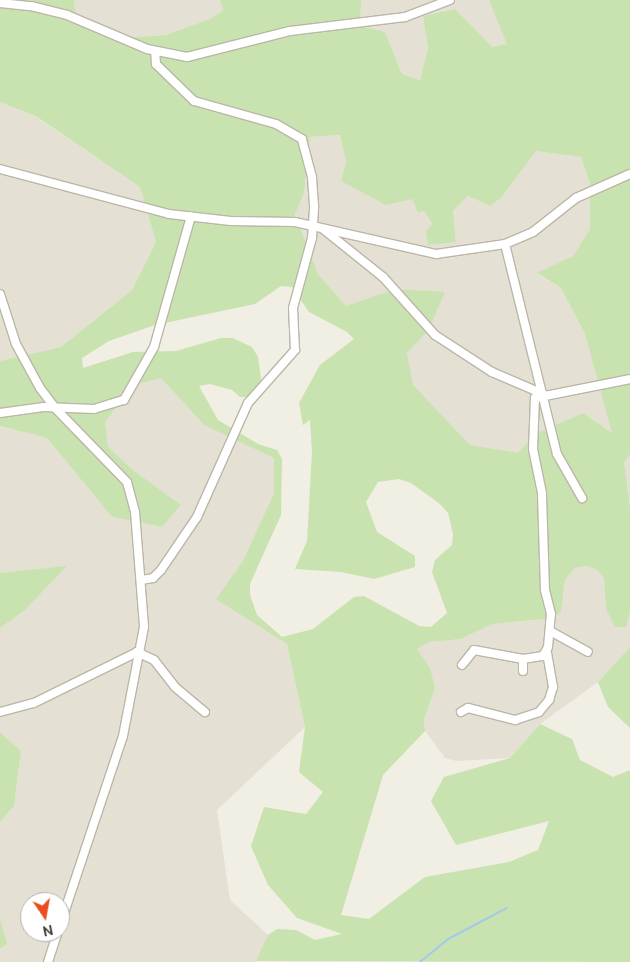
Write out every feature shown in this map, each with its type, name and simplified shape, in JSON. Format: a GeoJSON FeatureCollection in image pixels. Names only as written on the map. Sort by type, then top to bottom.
{"type":"FeatureCollection","features":[{"type":"Feature","properties":{"kind":"street"},"geometry":{"type":"LineString","coordinates":[[0,3],[32,6],[67,15],[155,51],[178,57],[197,57],[282,33],[405,16],[450,0]]}},
{"type":"Feature","properties":{"kind":"street"},"geometry":{"type":"LineString","coordinates":[[141,580],[153,578],[167,562],[197,517],[248,403],[295,350],[293,308],[317,226],[312,177],[302,139],[276,124],[194,101],[156,64],[155,51]]}},
{"type":"Feature","properties":{"kind":"street"},"geometry":{"type":"LineString","coordinates":[[0,169],[84,194],[191,216],[317,226],[436,254],[505,244],[533,232],[576,198],[630,174]]}},
{"type":"Feature","properties":{"kind":"street"},"geometry":{"type":"LineString","coordinates":[[0,413],[33,407],[94,409],[124,400],[154,347],[191,216]]}},
{"type":"Feature","properties":{"kind":"street"},"geometry":{"type":"LineString","coordinates":[[317,226],[383,277],[436,336],[492,372],[543,394]]}},
{"type":"Feature","properties":{"kind":"street"},"geometry":{"type":"LineString","coordinates":[[505,244],[557,454],[582,498]]}},
{"type":"Feature","properties":{"kind":"street"},"geometry":{"type":"LineString","coordinates":[[0,294],[16,344],[55,408],[127,482],[136,512],[144,626],[137,652],[123,736],[70,895]]}},
{"type":"Feature","properties":{"kind":"street"},"geometry":{"type":"LineString","coordinates":[[462,665],[474,650],[524,659],[543,656],[547,647],[550,631],[545,584],[543,506],[533,438],[535,398],[543,394],[579,391],[630,378]]}},
{"type":"Feature","properties":{"kind":"street"},"geometry":{"type":"LineString","coordinates":[[550,631],[588,652]]}},
{"type":"Feature","properties":{"kind":"street"},"geometry":{"type":"LineString","coordinates":[[461,712],[468,708],[515,720],[539,712],[549,700],[552,687],[547,647]]}},
{"type":"Feature","properties":{"kind":"street"},"geometry":{"type":"LineString","coordinates":[[137,652],[154,660],[175,688],[205,712]]}},
{"type":"Feature","properties":{"kind":"street"},"geometry":{"type":"LineString","coordinates":[[0,712],[34,703],[137,652]]}},
{"type":"Feature","properties":{"kind":"street"},"geometry":{"type":"LineString","coordinates":[[523,671],[524,659]]}},
{"type":"Feature","properties":{"kind":"street"},"geometry":{"type":"LineString","coordinates":[[48,962],[55,942]]}},
{"type":"Feature","properties":{"kind":"shaded area"},"geometry":{"type":"Polygon","coordinates":[[[74,0],[220,0],[223,10],[212,18],[166,35],[122,38],[81,19],[75,10],[74,0]]]}},
{"type":"Feature","properties":{"kind":"shaded area"},"geometry":{"type":"Polygon","coordinates":[[[361,0],[489,0],[508,44],[491,47],[455,9],[423,16],[428,48],[420,80],[402,74],[385,32],[360,26],[361,0]]]}},
{"type":"Feature","properties":{"kind":"shaded area"},"geometry":{"type":"Polygon","coordinates":[[[0,102],[36,117],[140,187],[156,242],[132,290],[61,347],[0,361],[0,102]]]}},
{"type":"Feature","properties":{"kind":"shaded area"},"geometry":{"type":"Polygon","coordinates":[[[340,135],[346,163],[341,181],[412,199],[418,213],[424,211],[432,225],[456,242],[453,211],[468,196],[490,206],[501,198],[536,151],[581,157],[590,184],[590,229],[573,256],[537,274],[561,288],[585,334],[613,433],[536,434],[518,454],[470,445],[412,385],[407,353],[428,331],[395,289],[346,306],[318,274],[295,213],[304,193],[310,137],[340,135]]]}},
{"type":"Feature","properties":{"kind":"shaded area"},"geometry":{"type":"Polygon","coordinates":[[[161,378],[204,425],[274,457],[274,493],[243,561],[217,598],[287,644],[305,727],[217,810],[230,900],[268,935],[256,962],[0,962],[0,949],[6,944],[0,919],[0,822],[14,806],[21,751],[0,732],[0,628],[24,611],[66,567],[0,573],[0,426],[47,438],[112,517],[162,527],[181,505],[133,470],[108,447],[105,422],[134,385],[161,378]]]}},
{"type":"Feature","properties":{"kind":"shaded area"},"geometry":{"type":"Polygon","coordinates":[[[630,455],[630,507],[624,462],[630,455]]]}},
{"type":"Feature","properties":{"kind":"shaded area"},"geometry":{"type":"Polygon","coordinates":[[[586,566],[597,570],[604,578],[606,609],[625,627],[630,612],[630,647],[598,682],[540,724],[510,758],[456,761],[445,758],[425,731],[424,720],[435,688],[417,649],[429,642],[461,639],[492,624],[553,618],[561,612],[565,580],[575,568],[586,566]]]}},
{"type":"Feature","properties":{"kind":"green space"},"geometry":{"type":"Polygon","coordinates":[[[0,0],[74,0],[75,10],[81,19],[122,38],[166,35],[212,18],[223,10],[220,0],[361,0],[360,26],[385,32],[402,74],[420,80],[428,48],[423,16],[455,9],[492,47],[507,44],[489,0],[630,0],[630,455],[624,462],[630,507],[630,612],[626,627],[615,627],[606,609],[604,578],[597,570],[586,566],[575,568],[565,580],[561,612],[553,618],[492,624],[461,639],[429,642],[417,649],[430,668],[435,688],[424,720],[425,731],[383,775],[341,915],[369,919],[425,877],[509,862],[538,850],[549,821],[456,845],[431,801],[444,777],[510,758],[540,724],[572,739],[580,760],[613,777],[630,770],[630,962],[256,961],[268,935],[277,929],[296,930],[315,940],[342,934],[297,918],[268,885],[251,846],[264,807],[306,814],[323,792],[299,772],[305,727],[287,644],[216,599],[243,561],[274,493],[274,458],[204,425],[161,378],[134,385],[105,422],[108,447],[133,470],[181,505],[162,527],[112,517],[47,438],[0,426],[0,361],[61,347],[132,290],[156,242],[140,187],[37,117],[0,102],[0,0]],[[340,135],[310,137],[304,193],[295,214],[318,274],[346,306],[395,289],[445,292],[428,331],[407,353],[413,385],[470,445],[518,453],[536,434],[583,413],[612,433],[585,334],[561,288],[537,273],[573,256],[590,229],[590,184],[581,157],[536,151],[501,198],[490,206],[468,196],[453,211],[456,242],[428,245],[426,231],[432,224],[424,211],[418,213],[412,199],[386,205],[341,181],[346,163],[340,135]],[[281,286],[255,304],[155,325],[109,341],[82,358],[83,368],[133,352],[176,351],[221,338],[233,338],[252,347],[258,357],[261,378],[259,390],[251,397],[240,397],[232,390],[210,384],[199,386],[218,420],[258,444],[277,450],[282,459],[281,515],[250,584],[250,595],[257,615],[282,637],[313,629],[354,597],[364,596],[419,626],[431,627],[447,613],[432,572],[435,560],[452,545],[453,534],[448,513],[440,504],[411,483],[399,479],[378,482],[366,502],[377,532],[415,556],[415,567],[374,579],[341,572],[295,569],[307,541],[312,452],[310,420],[303,425],[299,403],[320,365],[354,339],[347,332],[309,312],[292,287],[281,286]]]}},
{"type":"Feature","properties":{"kind":"green space"},"geometry":{"type":"Polygon","coordinates":[[[67,566],[24,611],[0,628],[0,573],[67,566]]]}},
{"type":"Feature","properties":{"kind":"green space"},"geometry":{"type":"Polygon","coordinates":[[[630,647],[630,728],[608,707],[598,682],[630,647]]]}},
{"type":"Feature","properties":{"kind":"green space"},"geometry":{"type":"Polygon","coordinates":[[[0,732],[21,751],[14,806],[0,822],[0,732]]]}},
{"type":"Feature","properties":{"kind":"green space"},"geometry":{"type":"Polygon","coordinates":[[[0,919],[7,944],[0,949],[0,919]]]}},
{"type":"Feature","properties":{"kind":"waterway"},"geometry":{"type":"LineString","coordinates":[[420,962],[450,938],[507,908]]}}]}
